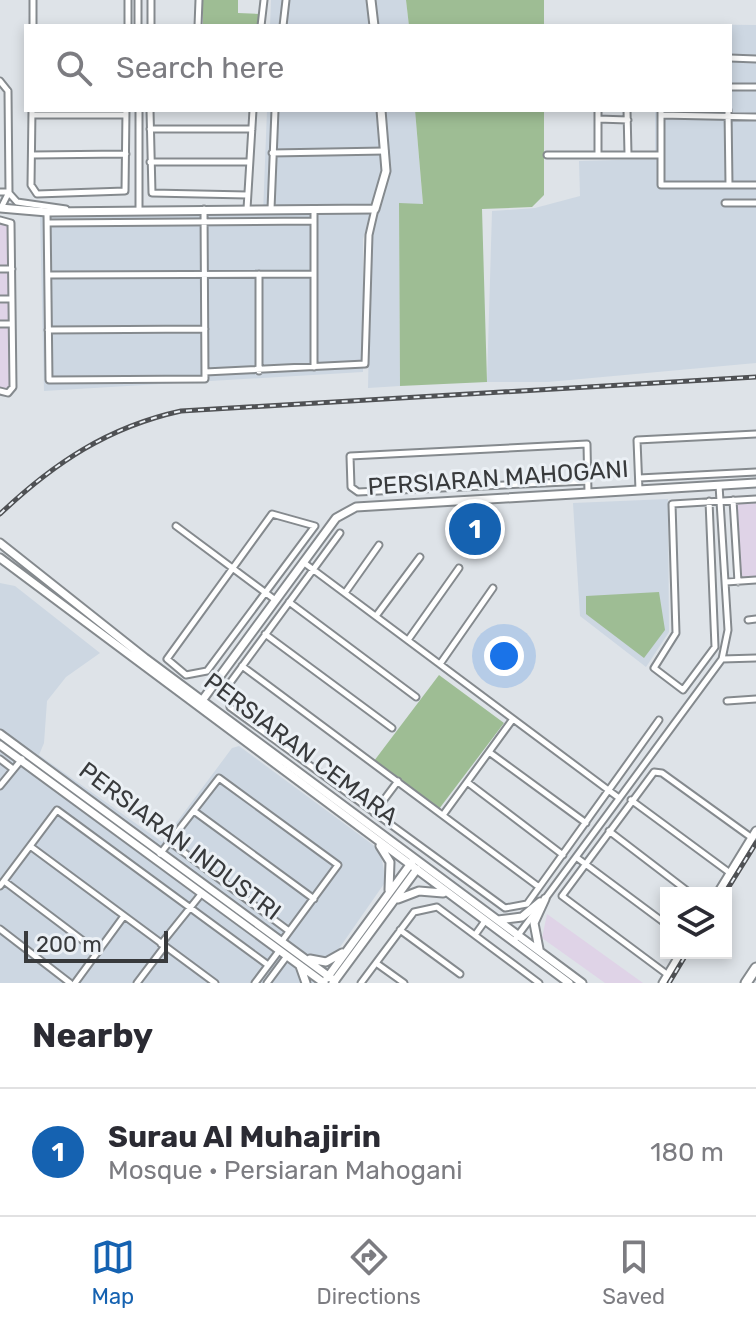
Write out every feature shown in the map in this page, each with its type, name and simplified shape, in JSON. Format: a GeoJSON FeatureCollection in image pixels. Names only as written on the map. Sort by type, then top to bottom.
{"type":"FeatureCollection","features":[{"type":"Feature","properties":{"kind":"highway"},"geometry":{"type":"LineString","coordinates":[[746,983],[756,968]]}},
{"type":"Feature","properties":{"kind":"main road"},"geometry":{"type":"LineString","coordinates":[[371,0],[374,24]]}},
{"type":"Feature","properties":{"kind":"main road"},"geometry":{"type":"LineString","coordinates":[[0,208],[47,212],[375,209],[385,177],[381,112]]}},
{"type":"Feature","properties":{"kind":"main road","name":"PERSIARAN MAHOGANI"},"geometry":{"type":"LineString","coordinates":[[200,703],[274,599],[308,565],[336,518],[356,507],[756,483]]}},
{"type":"Feature","properties":{"kind":"main road","name":"PERSIARAN CEMARA"},"geometry":{"type":"LineString","coordinates":[[0,543],[187,689],[200,703],[215,709],[485,921],[540,952],[582,983]]}},
{"type":"Feature","properties":{"kind":"main road","name":"PERSIARAN CEMARA"},"geometry":{"type":"LineString","coordinates":[[0,558],[200,703],[374,838],[497,920],[569,983]]}},
{"type":"Feature","properties":{"kind":"main road"},"geometry":{"type":"LineString","coordinates":[[187,689],[203,690],[213,686],[215,709]]}},
{"type":"Feature","properties":{"kind":"main road","name":"PERSIARAN INDUSTRI"},"geometry":{"type":"LineString","coordinates":[[0,734],[163,851],[300,955],[328,982]]}},
{"type":"Feature","properties":{"kind":"main road","name":"PERSIARAN INDUSTRI"},"geometry":{"type":"LineString","coordinates":[[0,745],[279,951],[328,982]]}},
{"type":"Feature","properties":{"kind":"main road"},"geometry":{"type":"LineString","coordinates":[[722,887],[754,834]]}},
{"type":"Feature","properties":{"kind":"main road"},"geometry":{"type":"LineString","coordinates":[[374,838],[390,862],[391,898]]}},
{"type":"Feature","properties":{"kind":"main road"},"geometry":{"type":"LineString","coordinates":[[328,982],[416,864]]}},
{"type":"Feature","properties":{"kind":"main road"},"geometry":{"type":"LineString","coordinates":[[328,982],[350,947],[391,898],[419,891],[453,896]]}},
{"type":"Feature","properties":{"kind":"main road"},"geometry":{"type":"LineString","coordinates":[[497,920],[522,917],[545,899]]}},
{"type":"Feature","properties":{"kind":"main road"},"geometry":{"type":"LineString","coordinates":[[540,952],[534,923],[545,899]]}},
{"type":"Feature","properties":{"kind":"main road"},"geometry":{"type":"LineString","coordinates":[[300,955],[326,962],[350,947]]}},
{"type":"Feature","properties":{"kind":"main road"},"geometry":{"type":"LineString","coordinates":[[663,983],[677,959]]}},
{"type":"Feature","properties":{"kind":"main road"},"geometry":{"type":"LineString","coordinates":[[299,965],[306,983]]}},
{"type":"Feature","properties":{"kind":"street"},"geometry":{"type":"LineString","coordinates":[[33,0],[33,24]]}},
{"type":"Feature","properties":{"kind":"street"},"geometry":{"type":"LineString","coordinates":[[128,0],[128,24]]}},
{"type":"Feature","properties":{"kind":"street"},"geometry":{"type":"LineString","coordinates":[[138,0],[138,24]]}},
{"type":"Feature","properties":{"kind":"street"},"geometry":{"type":"LineString","coordinates":[[151,0],[151,24]]}},
{"type":"Feature","properties":{"kind":"street"},"geometry":{"type":"LineString","coordinates":[[198,24],[199,0]]}},
{"type":"Feature","properties":{"kind":"street"},"geometry":{"type":"LineString","coordinates":[[261,24],[264,0]]}},
{"type":"Feature","properties":{"kind":"street"},"geometry":{"type":"LineString","coordinates":[[283,24],[286,0]]}},
{"type":"Feature","properties":{"kind":"street"},"geometry":{"type":"LineString","coordinates":[[732,58],[756,59]]}},
{"type":"Feature","properties":{"kind":"street"},"geometry":{"type":"LineString","coordinates":[[0,81],[8,91],[9,192],[0,208]]}},
{"type":"Feature","properties":{"kind":"street"},"geometry":{"type":"LineString","coordinates":[[732,87],[756,87]]}},
{"type":"Feature","properties":{"kind":"street"},"geometry":{"type":"LineString","coordinates":[[0,91],[8,91]]}},
{"type":"Feature","properties":{"kind":"street"},"geometry":{"type":"LineString","coordinates":[[32,112],[126,112],[125,191],[37,194],[31,185],[32,112]]}},
{"type":"Feature","properties":{"kind":"street"},"geometry":{"type":"LineString","coordinates":[[139,112],[139,210]]}},
{"type":"Feature","properties":{"kind":"street"},"geometry":{"type":"LineString","coordinates":[[150,112],[152,193],[247,195]]}},
{"type":"Feature","properties":{"kind":"street"},"geometry":{"type":"LineString","coordinates":[[247,209],[253,112]]}},
{"type":"Feature","properties":{"kind":"street"},"geometry":{"type":"LineString","coordinates":[[271,209],[275,112]]}},
{"type":"Feature","properties":{"kind":"street"},"geometry":{"type":"LineString","coordinates":[[598,112],[598,155]]}},
{"type":"Feature","properties":{"kind":"street"},"geometry":{"type":"LineString","coordinates":[[627,112],[628,154]]}},
{"type":"Feature","properties":{"kind":"street"},"geometry":{"type":"LineString","coordinates":[[756,117],[728,113],[661,113],[661,185],[756,185]]}},
{"type":"Feature","properties":{"kind":"street"},"geometry":{"type":"LineString","coordinates":[[728,113],[729,185]]}},
{"type":"Feature","properties":{"kind":"street"},"geometry":{"type":"LineString","coordinates":[[598,119],[628,120]]}},
{"type":"Feature","properties":{"kind":"street"},"geometry":{"type":"LineString","coordinates":[[150,129],[252,129]]}},
{"type":"Feature","properties":{"kind":"street"},"geometry":{"type":"LineString","coordinates":[[0,140],[8,140]]}},
{"type":"Feature","properties":{"kind":"street"},"geometry":{"type":"LineString","coordinates":[[272,153],[385,151]]}},
{"type":"Feature","properties":{"kind":"street"},"geometry":{"type":"LineString","coordinates":[[547,155],[661,153]]}},
{"type":"Feature","properties":{"kind":"street"},"geometry":{"type":"LineString","coordinates":[[32,155],[126,154]]}},
{"type":"Feature","properties":{"kind":"street"},"geometry":{"type":"LineString","coordinates":[[150,162],[248,162]]}},
{"type":"Feature","properties":{"kind":"street"},"geometry":{"type":"LineString","coordinates":[[0,192],[9,192]]}},
{"type":"Feature","properties":{"kind":"street"},"geometry":{"type":"LineString","coordinates":[[9,192],[17,202],[72,210]]}},
{"type":"Feature","properties":{"kind":"street"},"geometry":{"type":"LineString","coordinates":[[725,203],[756,203]]}},
{"type":"Feature","properties":{"kind":"street"},"geometry":{"type":"LineString","coordinates":[[204,209],[205,375]]}},
{"type":"Feature","properties":{"kind":"street"},"geometry":{"type":"LineString","coordinates":[[314,209],[314,367]]}},
{"type":"Feature","properties":{"kind":"street"},"geometry":{"type":"LineString","coordinates":[[47,212],[49,380],[205,375],[365,364],[369,235],[375,209]]}},
{"type":"Feature","properties":{"kind":"street"},"geometry":{"type":"LineString","coordinates":[[0,220],[11,223],[13,387],[8,393],[0,391]]}},
{"type":"Feature","properties":{"kind":"street"},"geometry":{"type":"LineString","coordinates":[[48,223],[314,221]]}},
{"type":"Feature","properties":{"kind":"street"},"geometry":{"type":"LineString","coordinates":[[0,269],[12,269]]}},
{"type":"Feature","properties":{"kind":"street"},"geometry":{"type":"LineString","coordinates":[[259,274],[259,371]]}},
{"type":"Feature","properties":{"kind":"street"},"geometry":{"type":"LineString","coordinates":[[48,275],[314,274]]}},
{"type":"Feature","properties":{"kind":"street"},"geometry":{"type":"LineString","coordinates":[[0,299],[12,299]]}},
{"type":"Feature","properties":{"kind":"street"},"geometry":{"type":"LineString","coordinates":[[0,324],[12,324]]}},
{"type":"Feature","properties":{"kind":"street"},"geometry":{"type":"LineString","coordinates":[[48,330],[205,329]]}},
{"type":"Feature","properties":{"kind":"street"},"geometry":{"type":"LineString","coordinates":[[639,490],[637,440],[756,434]]}},
{"type":"Feature","properties":{"kind":"street"},"geometry":{"type":"LineString","coordinates":[[587,481],[354,491],[350,456],[587,444],[588,493]]}},
{"type":"Feature","properties":{"kind":"street"},"geometry":{"type":"LineString","coordinates":[[639,478],[756,472]]}},
{"type":"Feature","properties":{"kind":"street"},"geometry":{"type":"LineString","coordinates":[[340,533],[308,565],[289,602],[227,687],[230,707],[505,908],[527,904],[586,823],[614,794],[722,659],[728,630],[719,485]]}},
{"type":"Feature","properties":{"kind":"street"},"geometry":{"type":"LineString","coordinates":[[709,501],[715,647],[683,690],[654,668],[676,633],[672,504],[720,500],[756,499]]}},
{"type":"Feature","properties":{"kind":"street"},"geometry":{"type":"LineString","coordinates":[[733,500],[738,582]]}},
{"type":"Feature","properties":{"kind":"street"},"geometry":{"type":"LineString","coordinates":[[272,514],[315,526],[207,671],[186,675],[167,659],[235,568],[272,514]]}},
{"type":"Feature","properties":{"kind":"street"},"geometry":{"type":"LineString","coordinates":[[176,526],[274,599]]}},
{"type":"Feature","properties":{"kind":"street"},"geometry":{"type":"LineString","coordinates":[[345,593],[379,545]]}},
{"type":"Feature","properties":{"kind":"street"},"geometry":{"type":"LineString","coordinates":[[376,616],[420,557]]}},
{"type":"Feature","properties":{"kind":"street"},"geometry":{"type":"LineString","coordinates":[[308,565],[614,794]]}},
{"type":"Feature","properties":{"kind":"street"},"geometry":{"type":"LineString","coordinates":[[408,640],[459,568]]}},
{"type":"Feature","properties":{"kind":"street"},"geometry":{"type":"LineString","coordinates":[[726,582],[756,580]]}},
{"type":"Feature","properties":{"kind":"street"},"geometry":{"type":"LineString","coordinates":[[440,664],[493,588]]}},
{"type":"Feature","properties":{"kind":"street"},"geometry":{"type":"LineString","coordinates":[[289,602],[416,697]]}},
{"type":"Feature","properties":{"kind":"street"},"geometry":{"type":"LineString","coordinates":[[748,620],[756,619]]}},
{"type":"Feature","properties":{"kind":"street"},"geometry":{"type":"LineString","coordinates":[[265,634],[392,728]]}},
{"type":"Feature","properties":{"kind":"street"},"geometry":{"type":"LineString","coordinates":[[722,659],[756,658]]}},
{"type":"Feature","properties":{"kind":"street"},"geometry":{"type":"LineString","coordinates":[[242,666],[539,887]]}},
{"type":"Feature","properties":{"kind":"street"},"geometry":{"type":"LineString","coordinates":[[727,701],[756,699]]}},
{"type":"Feature","properties":{"kind":"street"},"geometry":{"type":"LineString","coordinates":[[443,815],[514,719]]}},
{"type":"Feature","properties":{"kind":"street"},"geometry":{"type":"LineString","coordinates":[[516,938],[576,857],[659,720]]}},
{"type":"Feature","properties":{"kind":"street"},"geometry":{"type":"LineString","coordinates":[[0,786],[27,752]]}},
{"type":"Feature","properties":{"kind":"street"},"geometry":{"type":"LineString","coordinates":[[489,752],[586,823]]}},
{"type":"Feature","properties":{"kind":"street"},"geometry":{"type":"LineString","coordinates":[[0,759],[13,769]]}},
{"type":"Feature","properties":{"kind":"street"},"geometry":{"type":"LineString","coordinates":[[668,975],[562,896],[649,775],[661,772],[754,834]]}},
{"type":"Feature","properties":{"kind":"street"},"geometry":{"type":"LineString","coordinates":[[155,859],[219,778],[338,865],[282,941]]}},
{"type":"Feature","properties":{"kind":"street"},"geometry":{"type":"LineString","coordinates":[[374,813],[398,781]]}},
{"type":"Feature","properties":{"kind":"street"},"geometry":{"type":"LineString","coordinates":[[467,782],[563,855]]}},
{"type":"Feature","properties":{"kind":"street"},"geometry":{"type":"LineString","coordinates":[[631,800],[730,873]]}},
{"type":"Feature","properties":{"kind":"street"},"geometry":{"type":"LineString","coordinates":[[98,952],[2,884],[57,810],[268,965]]}},
{"type":"Feature","properties":{"kind":"street"},"geometry":{"type":"LineString","coordinates":[[194,811],[314,899]]}},
{"type":"Feature","properties":{"kind":"street"},"geometry":{"type":"LineString","coordinates":[[609,831],[682,887]]}},
{"type":"Feature","properties":{"kind":"street"},"geometry":{"type":"LineString","coordinates":[[170,842],[289,931]]}},
{"type":"Feature","properties":{"kind":"street"},"geometry":{"type":"LineString","coordinates":[[30,846],[215,983]]}},
{"type":"Feature","properties":{"kind":"street"},"geometry":{"type":"LineString","coordinates":[[576,857],[660,920]]}},
{"type":"Feature","properties":{"kind":"street"},"geometry":{"type":"LineString","coordinates":[[139,982],[189,907],[202,893]]}},
{"type":"Feature","properties":{"kind":"street"},"geometry":{"type":"LineString","coordinates":[[361,983],[414,912],[437,907],[539,983]]}},
{"type":"Feature","properties":{"kind":"street"},"geometry":{"type":"LineString","coordinates":[[0,929],[73,983],[124,916]]}},
{"type":"Feature","properties":{"kind":"street"},"geometry":{"type":"LineString","coordinates":[[475,935],[485,921]]}},
{"type":"Feature","properties":{"kind":"street"},"geometry":{"type":"LineString","coordinates":[[400,930],[460,974]]}},
{"type":"Feature","properties":{"kind":"street"},"geometry":{"type":"LineString","coordinates":[[255,983],[279,951]]}},
{"type":"Feature","properties":{"kind":"street"},"geometry":{"type":"LineString","coordinates":[[267,983],[287,956]]}},
{"type":"Feature","properties":{"kind":"street"},"geometry":{"type":"LineString","coordinates":[[376,963],[404,983]]}},
{"type":"Feature","properties":{"kind":"shaded area"},"geometry":{"type":"Polygon","coordinates":[[[271,0],[367,0],[369,24],[270,24],[271,0]]]}},
{"type":"Feature","properties":{"kind":"shaded area"},"geometry":{"type":"Polygon","coordinates":[[[375,0],[406,0],[409,24],[377,24],[375,0]]]}},
{"type":"Feature","properties":{"kind":"shaded area"},"geometry":{"type":"Polygon","coordinates":[[[732,25],[756,25],[756,363],[548,382],[487,382],[492,211],[535,208],[580,196],[579,161],[655,159],[655,112],[732,112],[732,25]]]}},
{"type":"Feature","properties":{"kind":"shaded area"},"geometry":{"type":"Polygon","coordinates":[[[267,112],[377,112],[383,178],[363,239],[363,372],[44,391],[40,215],[263,214],[267,112]]]}},
{"type":"Feature","properties":{"kind":"shaded area"},"geometry":{"type":"Polygon","coordinates":[[[384,112],[415,112],[423,205],[399,204],[400,386],[368,388],[371,238],[390,175],[384,112]]]}},
{"type":"Feature","properties":{"kind":"shaded area"},"geometry":{"type":"Polygon","coordinates":[[[0,224],[10,224],[10,391],[0,388],[0,224]]]}},
{"type":"Feature","properties":{"kind":"shaded area"},"geometry":{"type":"Polygon","coordinates":[[[756,497],[756,583],[737,584],[732,498],[756,497]]]}},
{"type":"Feature","properties":{"kind":"shaded area"},"geometry":{"type":"Polygon","coordinates":[[[668,499],[669,632],[646,667],[580,616],[573,503],[668,499]]]}},
{"type":"Feature","properties":{"kind":"shaded area"},"geometry":{"type":"Polygon","coordinates":[[[0,583],[15,586],[100,653],[66,677],[47,701],[44,743],[39,755],[162,842],[232,748],[239,746],[380,850],[386,881],[315,983],[0,983],[0,583]]]}},
{"type":"Feature","properties":{"kind":"shaded area"},"geometry":{"type":"Polygon","coordinates":[[[547,914],[643,983],[605,983],[542,938],[547,914]]]}},
{"type":"Feature","properties":{"kind":"green space"},"geometry":{"type":"Polygon","coordinates":[[[203,0],[238,0],[238,13],[259,14],[257,24],[203,24],[203,0]]]}},
{"type":"Feature","properties":{"kind":"green space"},"geometry":{"type":"Polygon","coordinates":[[[406,0],[544,0],[544,24],[409,24],[406,0]]]}},
{"type":"Feature","properties":{"kind":"green space"},"geometry":{"type":"Polygon","coordinates":[[[415,112],[544,112],[544,195],[532,207],[482,209],[487,382],[400,386],[399,203],[423,204],[415,112]]]}},
{"type":"Feature","properties":{"kind":"green space"},"geometry":{"type":"Polygon","coordinates":[[[659,592],[665,630],[644,658],[586,614],[586,596],[659,592]]]}},
{"type":"Feature","properties":{"kind":"green space"},"geometry":{"type":"Polygon","coordinates":[[[439,675],[504,723],[439,809],[374,761],[439,675]]]}},
{"type":"Feature","properties":{"kind":"railway"},"geometry":{"type":"LineString","coordinates":[[0,514],[83,449],[130,427],[181,411],[756,377]]}},
{"type":"Feature","properties":{"kind":"railway"},"geometry":{"type":"LineString","coordinates":[[729,887],[756,843]]}},
{"type":"Feature","properties":{"kind":"railway"},"geometry":{"type":"LineString","coordinates":[[669,983],[683,959]]}},
{"type":"Feature","properties":{"kind":"place","name":"Surau Al Muhajirin"},"geometry":{"type":"Point","coordinates":[475,529]}}]}
